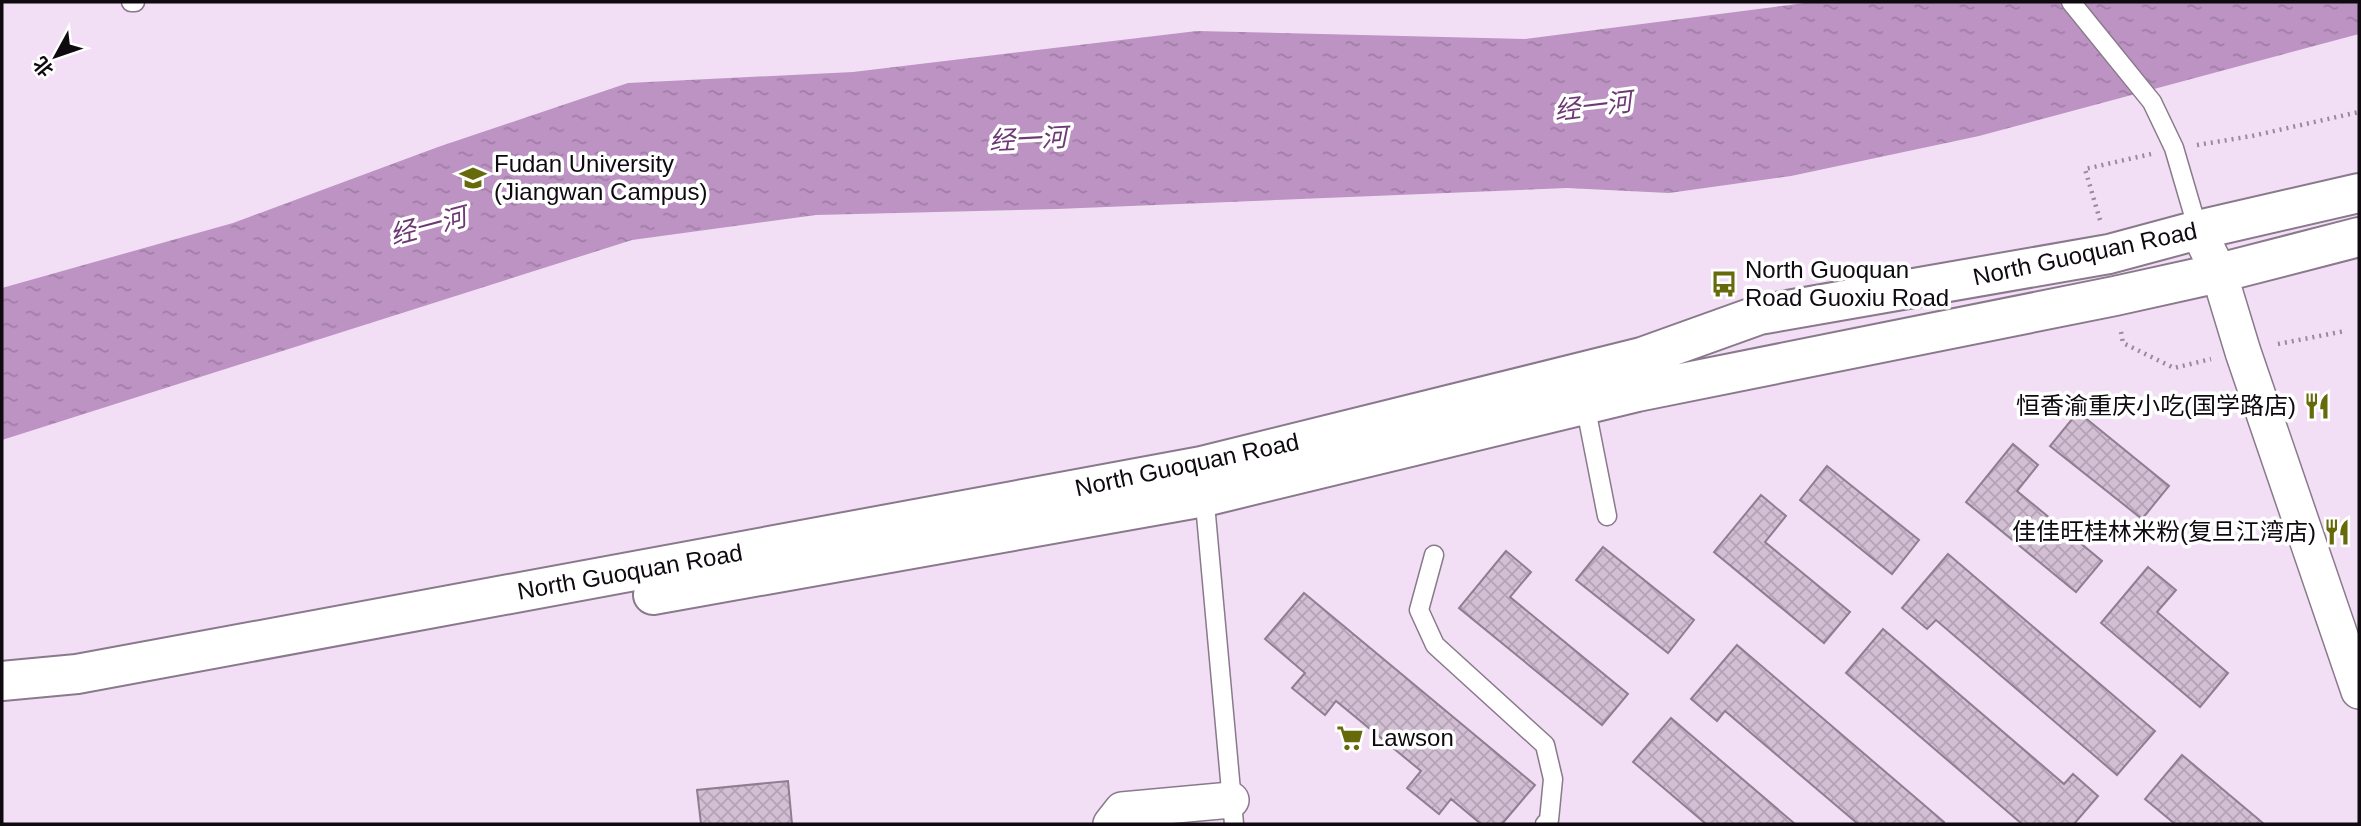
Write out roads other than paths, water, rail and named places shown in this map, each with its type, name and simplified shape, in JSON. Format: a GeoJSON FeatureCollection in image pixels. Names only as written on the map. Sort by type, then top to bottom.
{"type":"FeatureCollection","features":[{"type":"Feature","properties":{"kind":"main road","name":"North Guoquan Road"},"geometry":{"type":"LineString","coordinates":[[2,681],[77,674],[1203,481],[1642,357],[1759,315],[2109,254],[2198,230],[2359,193]]}},
{"type":"Feature","properties":{"kind":"main road","name":"North Guoquan Road"},"geometry":{"type":"LineString","coordinates":[[2,704],[104,692],[1203,481],[2115,296],[2359,237]]}},
{"type":"Feature","properties":{"kind":"street"},"geometry":{"type":"LineString","coordinates":[[2198,230],[2219,273],[2247,365],[2359,691]]}},
{"type":"Feature","properties":{"kind":"street"},"geometry":{"type":"LineString","coordinates":[[1111,824],[1122,810],[1232,812]]}},
{"type":"Feature","properties":{"kind":"lane"},"geometry":{"type":"LineString","coordinates":[[2071,2],[2152,102],[2174,149],[2198,230]]}},
{"type":"Feature","properties":{"kind":"lane"},"geometry":{"type":"LineString","coordinates":[[1585,404],[1607,516]]}},
{"type":"Feature","properties":{"kind":"lane"},"geometry":{"type":"LineString","coordinates":[[1203,481],[1232,812]]}},
{"type":"Feature","properties":{"kind":"lane"},"geometry":{"type":"LineString","coordinates":[[1434,555],[1419,610],[1435,645],[1545,745],[1553,779],[1549,820],[1545,824]]}},
{"type":"Feature","properties":{"kind":"water","name":"经一河"},"geometry":{"type":"Polygon","coordinates":[[[1812,2],[2359,2],[2359,34],[1979,136],[1791,176],[1669,193],[1567,188],[1057,209],[816,215],[632,240],[2,440],[2,288],[233,223],[438,147],[628,83],[853,72],[1197,31],[1525,39],[1812,2]]]}},
{"type":"Feature","properties":{"kind":"place","name":"Fudan University (Jiangwan Campus)"},"geometry":{"type":"Point","coordinates":[473,178]}},
{"type":"Feature","properties":{"kind":"place","name":"North Guoquan Road Guoxiu Road"},"geometry":{"type":"Point","coordinates":[1724,284]}},
{"type":"Feature","properties":{"kind":"place","name":"恒香渝重庆小吃(国学路店)"},"geometry":{"type":"Point","coordinates":[2317,406]}},
{"type":"Feature","properties":{"kind":"place","name":"佳佳旺桂林米粉(复旦江湾店)"},"geometry":{"type":"Point","coordinates":[2337,532]}},
{"type":"Feature","properties":{"kind":"place","name":"Lawson"},"geometry":{"type":"Point","coordinates":[1350,738]}}]}
